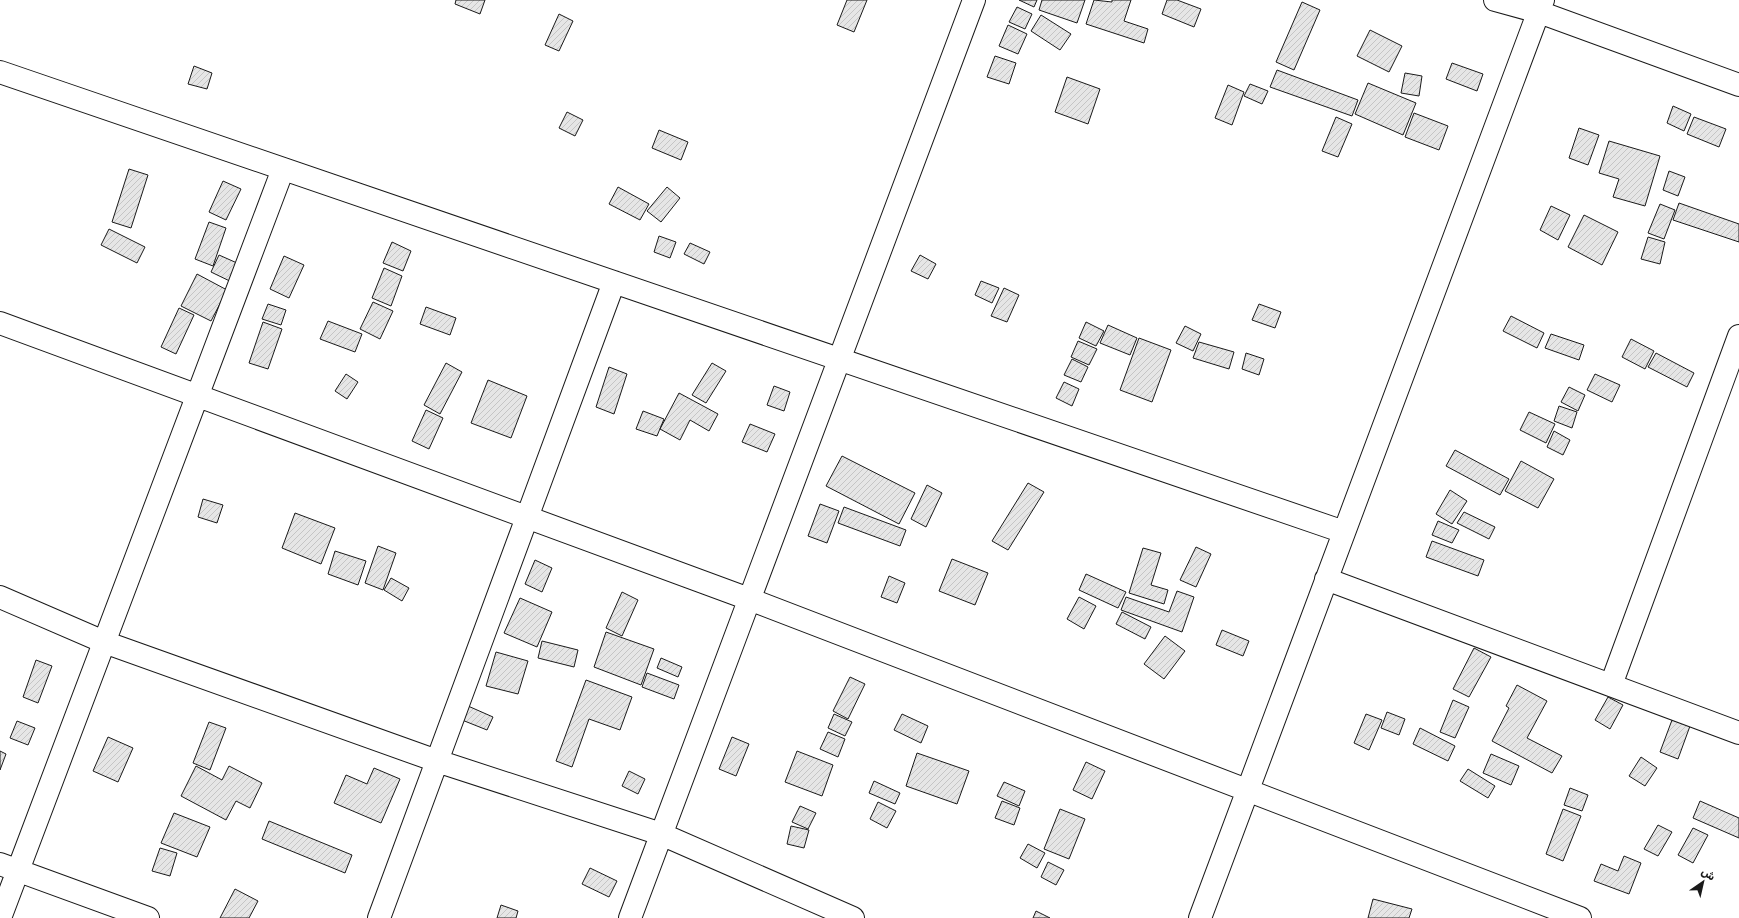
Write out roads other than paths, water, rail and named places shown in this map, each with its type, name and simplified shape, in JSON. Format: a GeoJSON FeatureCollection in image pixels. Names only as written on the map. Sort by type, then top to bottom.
{"type":"FeatureCollection","features":[{"type":"Feature","properties":{"kind":"street"},"geometry":{"type":"LineString","coordinates":[[630,918],[974,0]]}},
{"type":"Feature","properties":{"kind":"street"},"geometry":{"type":"LineString","coordinates":[[1496,0],[1541,6],[1739,85]]}},
{"type":"Feature","properties":{"kind":"street"},"geometry":{"type":"LineString","coordinates":[[1200,918],[1541,6]]}},
{"type":"Feature","properties":{"kind":"street"},"geometry":{"type":"LineString","coordinates":[[0,72],[1344,532]]}},
{"type":"Feature","properties":{"kind":"street"},"geometry":{"type":"LineString","coordinates":[[0,918],[9,867],[104,642],[283,169]]}},
{"type":"Feature","properties":{"kind":"street"},"geometry":{"type":"LineString","coordinates":[[379,918],[614,282]]}},
{"type":"Feature","properties":{"kind":"street"},"geometry":{"type":"LineString","coordinates":[[0,323],[750,599],[1580,918]]}},
{"type":"Feature","properties":{"kind":"street"},"geometry":{"type":"LineString","coordinates":[[1611,685],[1737,347]]}},
{"type":"Feature","properties":{"kind":"street"},"geometry":{"type":"LineString","coordinates":[[1326,579],[1739,732]]}},
{"type":"Feature","properties":{"kind":"street"},"geometry":{"type":"LineString","coordinates":[[0,597],[104,642],[436,761],[661,834],[853,918]]}},
{"type":"Feature","properties":{"kind":"street"},"geometry":{"type":"LineString","coordinates":[[9,867],[148,918]]}}]}
